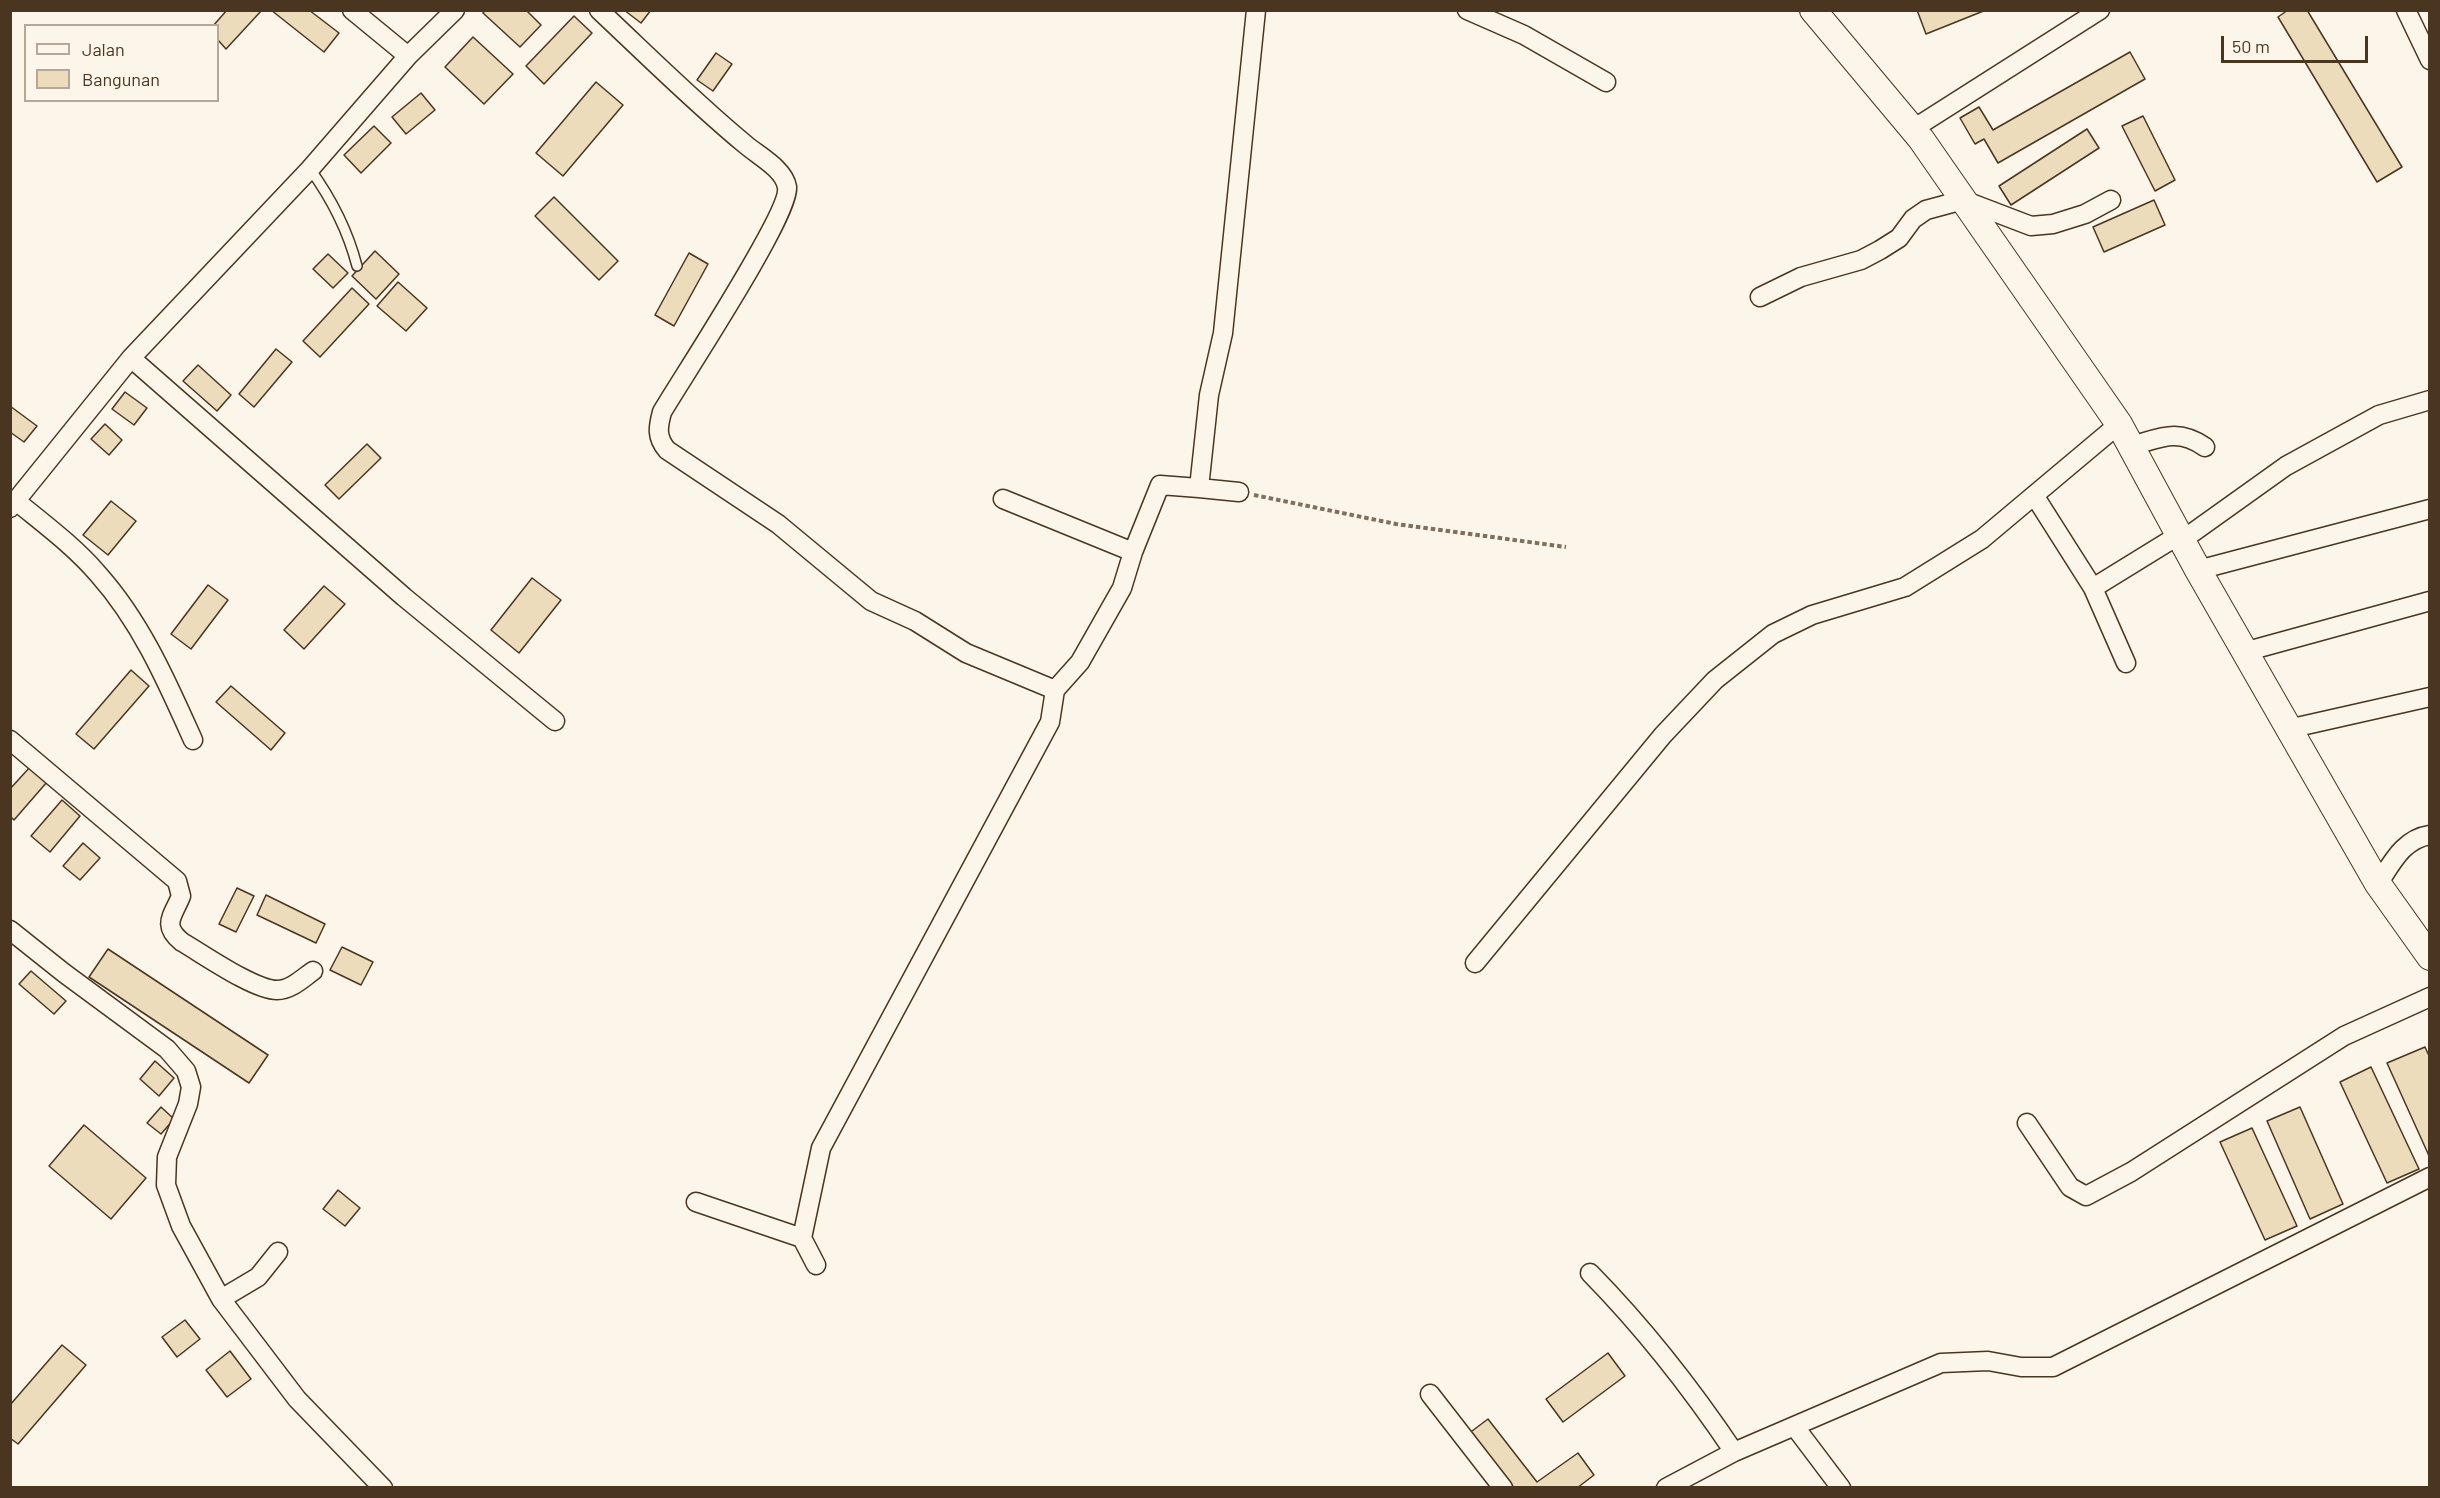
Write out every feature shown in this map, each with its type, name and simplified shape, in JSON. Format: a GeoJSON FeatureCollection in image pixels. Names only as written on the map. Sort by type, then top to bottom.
{"type":"FeatureCollection","features":[{"type":"Feature","properties":{"kind":"street"},"geometry":{"type":"LineString","coordinates":[[352,10],[408,56]]}},
{"type":"Feature","properties":{"kind":"street"},"geometry":{"type":"LineString","coordinates":[[193,741],[159,663],[118,597],[76,550],[13,504],[131,358],[310,169],[408,56],[455,10]]}},
{"type":"Feature","properties":{"kind":"street"},"geometry":{"type":"LineString","coordinates":[[599,10],[702,109],[774,167],[786,184],[787,196],[766,240],[662,412],[658,435],[661,444],[778,524],[871,601],[915,621],[966,653],[1015,676],[1055,690]]}},
{"type":"Feature","properties":{"kind":"street"},"geometry":{"type":"LineString","coordinates":[[1199,488],[1209,395],[1223,333],[1256,10]]}},
{"type":"Feature","properties":{"kind":"street"},"geometry":{"type":"LineString","coordinates":[[1467,10],[1524,35],[1606,82]]}},
{"type":"Feature","properties":{"kind":"street"},"geometry":{"type":"LineString","coordinates":[[1913,129],[2100,10]]}},
{"type":"Feature","properties":{"kind":"street"},"geometry":{"type":"LineString","coordinates":[[2406,10],[2430,60]]}},
{"type":"Feature","properties":{"kind":"street"},"geometry":{"type":"LineString","coordinates":[[1814,11],[1913,129],[2119,424],[2244,652],[2378,884],[2430,957]]}},
{"type":"Feature","properties":{"kind":"street"},"geometry":{"type":"LineString","coordinates":[[1760,297],[1801,277],[1861,260],[1899,238],[1913,219],[1926,210],[1963,200],[2031,226],[2053,224],[2085,214],[2111,200]]}},
{"type":"Feature","properties":{"kind":"street"},"geometry":{"type":"LineString","coordinates":[[131,358],[404,597],[555,721]]}},
{"type":"Feature","properties":{"kind":"street"},"geometry":{"type":"LineString","coordinates":[[2093,588],[2180,538],[2286,466],[2379,415],[2430,400]]}},
{"type":"Feature","properties":{"kind":"street"},"geometry":{"type":"LineString","coordinates":[[1475,963],[1663,735],[1715,680],[1773,634],[1812,615],[1905,587],[1982,539],[2119,424]]}},
{"type":"Feature","properties":{"kind":"street"},"geometry":{"type":"LineString","coordinates":[[2131,446],[2171,435],[2189,436],[2205,447]]}},
{"type":"Feature","properties":{"kind":"street"},"geometry":{"type":"LineString","coordinates":[[816,1266],[802,1238],[820,1148],[1050,722],[1055,690],[1080,662],[1117,597],[1132,552],[1160,485],[1239,492]]}},
{"type":"Feature","properties":{"kind":"street"},"geometry":{"type":"LineString","coordinates":[[2034,495],[2093,588],[2126,663]]}},
{"type":"Feature","properties":{"kind":"street"},"geometry":{"type":"LineString","coordinates":[[1003,499],[1132,552]]}},
{"type":"Feature","properties":{"kind":"street"},"geometry":{"type":"LineString","coordinates":[[2198,570],[2430,509]]}},
{"type":"Feature","properties":{"kind":"street"},"geometry":{"type":"LineString","coordinates":[[2244,652],[2430,601]]}},
{"type":"Feature","properties":{"kind":"street"},"geometry":{"type":"LineString","coordinates":[[2288,729],[2430,697]]}},
{"type":"Feature","properties":{"kind":"street"},"geometry":{"type":"LineString","coordinates":[[10,740],[177,881],[181,896],[170,919],[170,927],[173,935],[182,942],[262,987],[278,990],[294,985],[313,970]]}},
{"type":"Feature","properties":{"kind":"street"},"geometry":{"type":"LineString","coordinates":[[2378,884],[2406,845],[2416,837],[2430,835]]}},
{"type":"Feature","properties":{"kind":"street"},"geometry":{"type":"LineString","coordinates":[[10,930],[64,973],[167,1048],[186,1071],[191,1087],[188,1104],[167,1157],[166,1185],[181,1226],[221,1299],[297,1399],[382,1488]]}},
{"type":"Feature","properties":{"kind":"street"},"geometry":{"type":"LineString","coordinates":[[2027,1123],[2070,1187],[2086,1196],[2131,1172],[2344,1036],[2430,998]]}},
{"type":"Feature","properties":{"kind":"street"},"geometry":{"type":"LineString","coordinates":[[1666,1488],[1734,1452],[1941,1363],[1988,1360],[2021,1367],[2053,1367],[2430,1177]]}},
{"type":"Feature","properties":{"kind":"street"},"geometry":{"type":"LineString","coordinates":[[696,1202],[802,1238]]}},
{"type":"Feature","properties":{"kind":"street"},"geometry":{"type":"LineString","coordinates":[[221,1299],[258,1277],[278,1252]]}},
{"type":"Feature","properties":{"kind":"street"},"geometry":{"type":"LineString","coordinates":[[1590,1273],[1635,1319],[1699,1399],[1734,1452]]}},
{"type":"Feature","properties":{"kind":"street"},"geometry":{"type":"LineString","coordinates":[[1430,1394],[1503,1488]]}},
{"type":"Feature","properties":{"kind":"street"},"geometry":{"type":"LineString","coordinates":[[1795,1427],[1841,1488]]}},
{"type":"Feature","properties":{"kind":"lane"},"geometry":{"type":"LineString","coordinates":[[310,169],[322,186],[350,241],[357,266]]}},
{"type":"Feature","properties":{"kind":"path"},"geometry":{"type":"LineString","coordinates":[[1239,492],[1395,524],[1566,547]]}},
{"type":"Feature","properties":{"kind":"building"},"geometry":{"type":"Polygon","coordinates":[[[227,10],[262,10],[226,49],[219,41],[219,24],[215,24],[227,10]]]}},
{"type":"Feature","properties":{"kind":"building"},"geometry":{"type":"Polygon","coordinates":[[[271,10],[309,10],[339,33],[324,52],[271,10]]]}},
{"type":"Feature","properties":{"kind":"building"},"geometry":{"type":"Polygon","coordinates":[[[485,10],[526,10],[541,25],[520,47],[483,13],[485,10]]]}},
{"type":"Feature","properties":{"kind":"building"},"geometry":{"type":"Polygon","coordinates":[[[624,10],[651,10],[641,23],[624,10]]]}},
{"type":"Feature","properties":{"kind":"building"},"geometry":{"type":"Polygon","coordinates":[[[1917,10],[1986,10],[1926,34],[1917,10]]]}},
{"type":"Feature","properties":{"kind":"building"},"geometry":{"type":"Polygon","coordinates":[[[2288,10],[2307,10],[2402,167],[2377,182],[2278,17],[2288,10]]]}},
{"type":"Feature","properties":{"kind":"building"},"geometry":{"type":"Polygon","coordinates":[[[574,16],[592,33],[544,84],[526,66],[574,16]]]}},
{"type":"Feature","properties":{"kind":"building"},"geometry":{"type":"Polygon","coordinates":[[[473,37],[513,74],[484,104],[445,67],[473,37]]]}},
{"type":"Feature","properties":{"kind":"building"},"geometry":{"type":"Polygon","coordinates":[[[2130,52],[2145,79],[1998,163],[1984,139],[1975,144],[1960,118],[1979,107],[1993,130],[2130,52]]]}},
{"type":"Feature","properties":{"kind":"building"},"geometry":{"type":"Polygon","coordinates":[[[716,53],[732,64],[713,91],[697,80],[716,53]]]}},
{"type":"Feature","properties":{"kind":"building"},"geometry":{"type":"Polygon","coordinates":[[[596,82],[623,105],[563,176],[536,153],[596,82]]]}},
{"type":"Feature","properties":{"kind":"building"},"geometry":{"type":"Polygon","coordinates":[[[421,93],[435,110],[406,134],[392,117],[421,93]]]}},
{"type":"Feature","properties":{"kind":"building"},"geometry":{"type":"Polygon","coordinates":[[[2143,116],[2175,180],[2155,191],[2122,126],[2143,116]]]}},
{"type":"Feature","properties":{"kind":"building"},"geometry":{"type":"Polygon","coordinates":[[[374,126],[391,143],[361,173],[344,155],[374,126]]]}},
{"type":"Feature","properties":{"kind":"building"},"geometry":{"type":"Polygon","coordinates":[[[2087,129],[2099,148],[2011,205],[1999,186],[2087,129]]]}},
{"type":"Feature","properties":{"kind":"building"},"geometry":{"type":"Polygon","coordinates":[[[554,197],[618,261],[599,280],[535,216],[554,197]]]}},
{"type":"Feature","properties":{"kind":"building"},"geometry":{"type":"Polygon","coordinates":[[[2154,200],[2165,225],[2104,252],[2093,227],[2154,200]]]}},
{"type":"Feature","properties":{"kind":"building"},"geometry":{"type":"Polygon","coordinates":[[[375,251],[399,274],[376,299],[352,276],[375,251]]]}},
{"type":"Feature","properties":{"kind":"building"},"geometry":{"type":"Polygon","coordinates":[[[689,253],[708,264],[674,326],[655,315],[689,253]]]}},
{"type":"Feature","properties":{"kind":"building"},"geometry":{"type":"Polygon","coordinates":[[[328,254],[348,273],[333,288],[313,269],[328,254]]]}},
{"type":"Feature","properties":{"kind":"building"},"geometry":{"type":"Polygon","coordinates":[[[398,282],[427,308],[406,331],[377,306],[398,282]]]}},
{"type":"Feature","properties":{"kind":"building"},"geometry":{"type":"Polygon","coordinates":[[[352,288],[369,304],[320,357],[303,341],[352,288]]]}},
{"type":"Feature","properties":{"kind":"building"},"geometry":{"type":"Polygon","coordinates":[[[276,349],[292,362],[254,407],[239,394],[276,349]]]}},
{"type":"Feature","properties":{"kind":"building"},"geometry":{"type":"Polygon","coordinates":[[[198,365],[231,395],[217,411],[183,381],[198,365]]]}},
{"type":"Feature","properties":{"kind":"building"},"geometry":{"type":"Polygon","coordinates":[[[125,392],[147,408],[134,425],[112,409],[125,392]]]}},
{"type":"Feature","properties":{"kind":"building"},"geometry":{"type":"Polygon","coordinates":[[[10,406],[37,426],[24,442],[10,432],[10,406]]]}},
{"type":"Feature","properties":{"kind":"building"},"geometry":{"type":"Polygon","coordinates":[[[105,424],[122,440],[109,455],[91,439],[105,424]]]}},
{"type":"Feature","properties":{"kind":"building"},"geometry":{"type":"Polygon","coordinates":[[[367,444],[381,458],[339,499],[325,485],[367,444]]]}},
{"type":"Feature","properties":{"kind":"building"},"geometry":{"type":"Polygon","coordinates":[[[111,501],[136,521],[108,555],[83,535],[111,501]]]}},
{"type":"Feature","properties":{"kind":"building"},"geometry":{"type":"Polygon","coordinates":[[[532,578],[561,600],[519,653],[491,630],[532,578]]]}},
{"type":"Feature","properties":{"kind":"building"},"geometry":{"type":"Polygon","coordinates":[[[208,585],[228,600],[191,649],[171,634],[208,585]]]}},
{"type":"Feature","properties":{"kind":"building"},"geometry":{"type":"Polygon","coordinates":[[[324,586],[345,604],[304,649],[284,630],[324,586]]]}},
{"type":"Feature","properties":{"kind":"building"},"geometry":{"type":"Polygon","coordinates":[[[131,670],[149,686],[94,749],[76,734],[131,670]]]}},
{"type":"Feature","properties":{"kind":"building"},"geometry":{"type":"Polygon","coordinates":[[[231,686],[285,733],[271,750],[216,702],[231,686]]]}},
{"type":"Feature","properties":{"kind":"building"},"geometry":{"type":"Polygon","coordinates":[[[30,767],[47,782],[14,820],[10,816],[10,789],[30,767]]]}},
{"type":"Feature","properties":{"kind":"building"},"geometry":{"type":"Polygon","coordinates":[[[62,800],[80,816],[50,852],[31,836],[62,800]]]}},
{"type":"Feature","properties":{"kind":"building"},"geometry":{"type":"Polygon","coordinates":[[[83,843],[100,858],[80,880],[63,866],[83,843]]]}},
{"type":"Feature","properties":{"kind":"building"},"geometry":{"type":"Polygon","coordinates":[[[237,888],[254,896],[236,932],[219,924],[237,888]]]}},
{"type":"Feature","properties":{"kind":"building"},"geometry":{"type":"Polygon","coordinates":[[[266,895],[325,924],[316,943],[257,915],[266,895]]]}},
{"type":"Feature","properties":{"kind":"building"},"geometry":{"type":"Polygon","coordinates":[[[342,947],[373,962],[361,985],[330,970],[342,947]]]}},
{"type":"Feature","properties":{"kind":"building"},"geometry":{"type":"Polygon","coordinates":[[[108,949],[268,1055],[249,1083],[89,977],[108,949]]]}},
{"type":"Feature","properties":{"kind":"building"},"geometry":{"type":"Polygon","coordinates":[[[31,971],[66,1001],[54,1014],[19,984],[31,971]]]}},
{"type":"Feature","properties":{"kind":"building"},"geometry":{"type":"Polygon","coordinates":[[[2425,1047],[2430,1058],[2430,1158],[2387,1063],[2425,1047]]]}},
{"type":"Feature","properties":{"kind":"building"},"geometry":{"type":"Polygon","coordinates":[[[155,1061],[174,1078],[159,1096],[140,1079],[155,1061]]]}},
{"type":"Feature","properties":{"kind":"building"},"geometry":{"type":"Polygon","coordinates":[[[2371,1067],[2419,1169],[2387,1183],[2340,1082],[2371,1067]]]}},
{"type":"Feature","properties":{"kind":"building"},"geometry":{"type":"Polygon","coordinates":[[[161,1107],[174,1119],[161,1134],[147,1123],[161,1107]]]}},
{"type":"Feature","properties":{"kind":"building"},"geometry":{"type":"Polygon","coordinates":[[[2300,1107],[2343,1204],[2310,1219],[2267,1121],[2300,1107]]]}},
{"type":"Feature","properties":{"kind":"building"},"geometry":{"type":"Polygon","coordinates":[[[84,1125],[146,1178],[111,1219],[49,1166],[84,1125]]]}},
{"type":"Feature","properties":{"kind":"building"},"geometry":{"type":"Polygon","coordinates":[[[2252,1128],[2297,1226],[2265,1240],[2220,1142],[2252,1128]]]}},
{"type":"Feature","properties":{"kind":"building"},"geometry":{"type":"Polygon","coordinates":[[[338,1190],[360,1208],[345,1226],[323,1209],[338,1190]]]}},
{"type":"Feature","properties":{"kind":"building"},"geometry":{"type":"Polygon","coordinates":[[[185,1320],[200,1339],[177,1357],[162,1337],[185,1320]]]}},
{"type":"Feature","properties":{"kind":"building"},"geometry":{"type":"Polygon","coordinates":[[[62,1345],[86,1365],[18,1444],[10,1438],[10,1405],[62,1345]]]}},
{"type":"Feature","properties":{"kind":"building"},"geometry":{"type":"Polygon","coordinates":[[[230,1351],[251,1379],[227,1397],[206,1370],[230,1351]]]}},
{"type":"Feature","properties":{"kind":"building"},"geometry":{"type":"Polygon","coordinates":[[[1608,1353],[1625,1376],[1563,1422],[1546,1399],[1608,1353]]]}},
{"type":"Feature","properties":{"kind":"building"},"geometry":{"type":"Polygon","coordinates":[[[1488,1419],[1537,1482],[1578,1453],[1594,1475],[1577,1488],[1510,1488],[1468,1434],[1488,1419]]]}}]}
